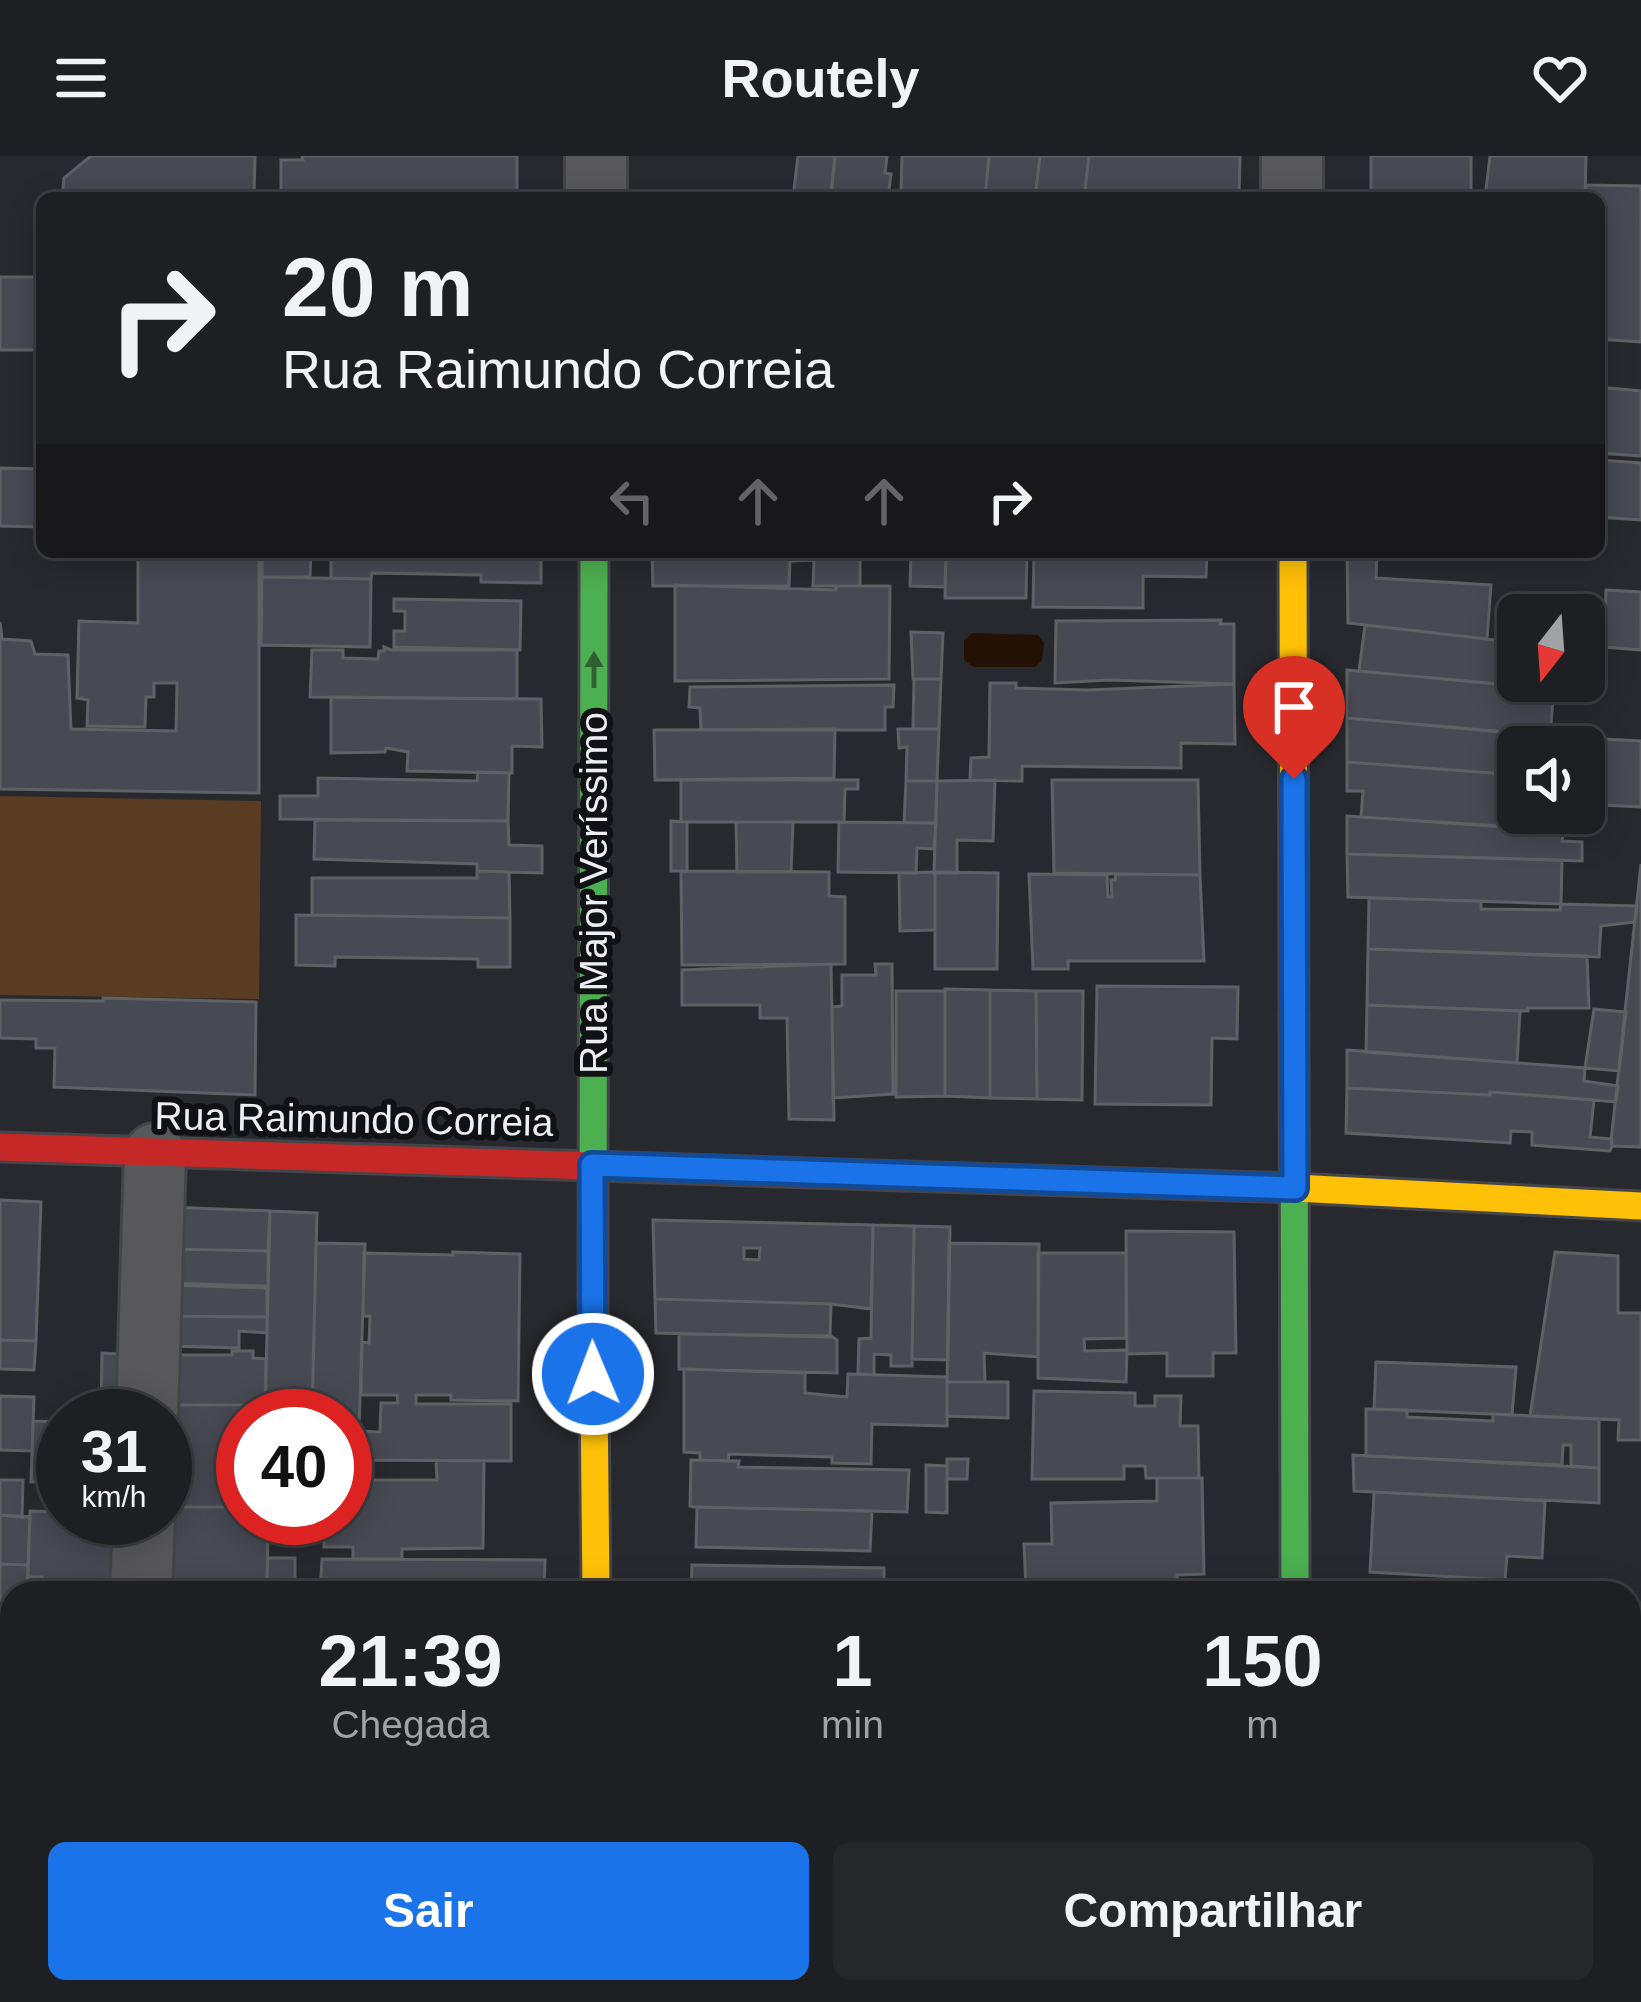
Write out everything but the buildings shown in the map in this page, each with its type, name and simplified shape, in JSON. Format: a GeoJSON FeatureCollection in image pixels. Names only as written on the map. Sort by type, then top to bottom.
{"type":"FeatureCollection","features":[{"type":"Feature","properties":{"kind":"street"},"geometry":{"type":"LineString","coordinates":[[596,156],[596,192]]}},
{"type":"Feature","properties":{"kind":"street"},"geometry":{"type":"LineString","coordinates":[[1292,156],[1292,192]]}},
{"type":"Feature","properties":{"kind":"street","name":"Rua Major Veríssimo"},"geometry":{"type":"LineString","coordinates":[[595,558],[596,1581]]}},
{"type":"Feature","properties":{"kind":"street"},"geometry":{"type":"LineString","coordinates":[[1293,558],[1295,1581]]}},
{"type":"Feature","properties":{"kind":"street","name":"Rua Raimundo Correia"},"geometry":{"type":"LineString","coordinates":[[0,1147],[1295,1188],[1641,1206]]}},
{"type":"Feature","properties":{"kind":"street"},"geometry":{"type":"LineString","coordinates":[[147,1389],[154,1154]]}},
{"type":"Feature","properties":{"kind":"street"},"geometry":{"type":"LineString","coordinates":[[141,1581],[142,1545]]}},
{"type":"Feature","properties":{"kind":"shaded area"},"geometry":{"type":"Polygon","coordinates":[[[973,633],[1038,635],[1044,643],[1042,660],[1035,667],[974,667],[964,660],[964,640],[973,633]]]}},
{"type":"Feature","properties":{"kind":"shaded area"},"geometry":{"type":"Polygon","coordinates":[[[0,796],[261,801],[259,999],[0,995],[0,796]]]}},
{"type":"Feature","properties":{"kind":"traffic: fast"},"geometry":{"type":"LineString","coordinates":[[593,1295],[594,558]]}},
{"type":"Feature","properties":{"kind":"traffic: fast"},"geometry":{"type":"LineString","coordinates":[[1294,1015],[1295,1581]]}},
{"type":"Feature","properties":{"kind":"traffic: slow"},"geometry":{"type":"LineString","coordinates":[[1293,558],[1294,1015]]}},
{"type":"Feature","properties":{"kind":"traffic: slow"},"geometry":{"type":"LineString","coordinates":[[904,1176],[1295,1188],[1641,1206]]}},
{"type":"Feature","properties":{"kind":"traffic: slow"},"geometry":{"type":"LineString","coordinates":[[593,1295],[596,1581]]}},
{"type":"Feature","properties":{"kind":"traffic: jam"},"geometry":{"type":"LineString","coordinates":[[0,1147],[904,1176]]}},
{"type":"Feature","properties":{"kind":"route"},"geometry":{"type":"LineString","coordinates":[[593,1374],[592,1165],[1295,1188],[1294,779]]}}]}
